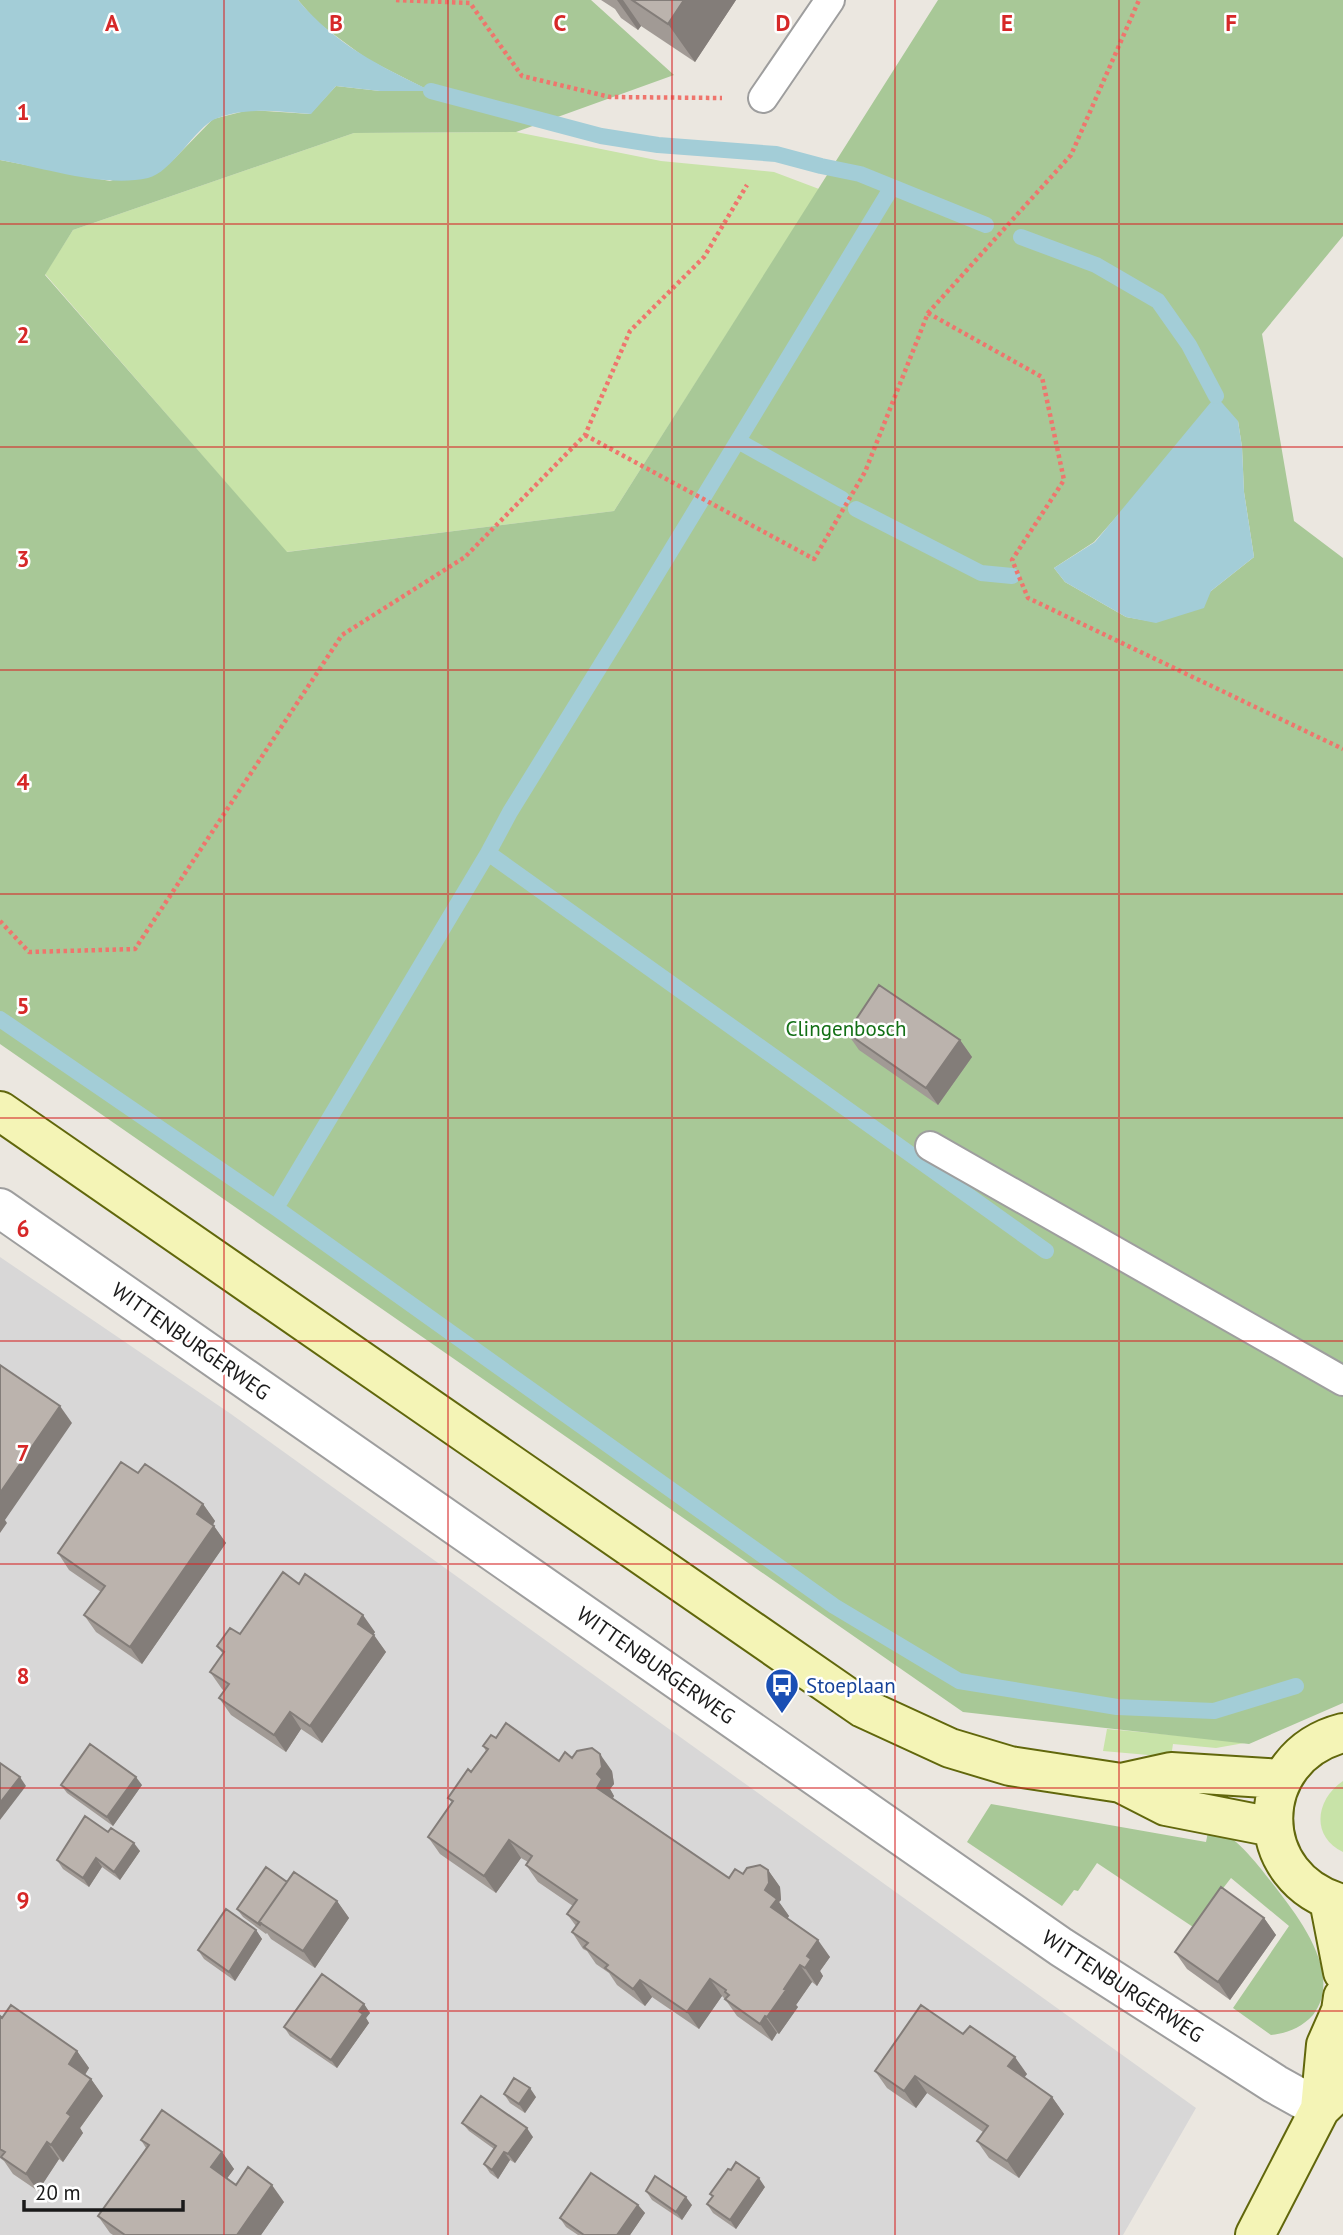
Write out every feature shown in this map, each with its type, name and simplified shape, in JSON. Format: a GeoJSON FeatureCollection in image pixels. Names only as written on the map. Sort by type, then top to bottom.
{"type":"FeatureCollection","features":[{"type":"Feature","properties":{"kind":"street"},"geometry":{"type":"LineString","coordinates":[[0,1111],[863,1708],[950,1748],[1010,1766],[1121,1783],[1166,1806],[1273,1827]]}},
{"type":"Feature","properties":{"kind":"street","name":"WITTENBURGERWEG"},"geometry":{"type":"LineString","coordinates":[[0,1208],[1050,1939],[1275,2084],[1332,2098]]}},
{"type":"Feature","properties":{"kind":"street"},"geometry":{"type":"LineString","coordinates":[[1343,1733],[1328,1737],[1310,1747],[1294,1761],[1282,1779],[1273,1810],[1273,1827],[1279,1851],[1290,1872],[1308,1888],[1336,1902],[1343,1972]]}},
{"type":"Feature","properties":{"kind":"street"},"geometry":{"type":"LineString","coordinates":[[1121,1783],[1171,1772],[1282,1779]]}},
{"type":"Feature","properties":{"kind":"street"},"geometry":{"type":"LineString","coordinates":[[1255,2235],[1332,2098],[1326,2045],[1341,2011],[1343,1997]]}},
{"type":"Feature","properties":{"kind":"lane"},"geometry":{"type":"LineString","coordinates":[[763,98],[830,0]]}},
{"type":"Feature","properties":{"kind":"lane"},"geometry":{"type":"LineString","coordinates":[[930,1146],[1343,1381]]}},
{"type":"Feature","properties":{"kind":"path"},"geometry":{"type":"LineString","coordinates":[[396,0],[470,3],[522,76],[610,97],[763,98]]}},
{"type":"Feature","properties":{"kind":"path"},"geometry":{"type":"LineString","coordinates":[[584,435],[814,559],[865,472],[928,313],[1071,155],[1139,0]]}},
{"type":"Feature","properties":{"kind":"path"},"geometry":{"type":"LineString","coordinates":[[0,921],[29,952],[135,949],[342,635],[465,557],[584,435],[630,331],[704,257],[747,185]]}},
{"type":"Feature","properties":{"kind":"path"},"geometry":{"type":"LineString","coordinates":[[928,313],[1042,377],[1064,480],[1012,560],[1028,598],[1343,749]]}},
{"type":"Feature","properties":{"kind":"shaded area"},"geometry":{"type":"Polygon","coordinates":[[[0,1257],[231,1414],[1196,2108],[1123,2235],[0,2235],[0,1257]]]}},
{"type":"Feature","properties":{"kind":"green space","name":"Clingenbosch"},"geometry":{"type":"Polygon","coordinates":[[[298,0],[591,0],[674,75],[516,132],[354,133],[73,230],[45,275],[287,552],[614,511],[938,0],[1343,0],[1343,236],[1262,334],[1294,521],[1343,558],[1343,1703],[1249,1744],[963,1712],[0,1044],[0,160],[110,181],[174,159],[213,119],[249,110],[310,114],[336,86],[380,91],[430,91],[367,59],[317,22],[298,0]],[[1238,421],[1119,514],[1094,542],[1054,568],[1065,582],[1126,617],[1155,622],[1211,591],[1254,557],[1244,492],[1238,421]]]}},
{"type":"Feature","properties":{"kind":"green space"},"geometry":{"type":"Polygon","coordinates":[[[516,132],[661,161],[774,172],[819,189],[614,511],[286,552],[45,274],[73,230],[354,133],[516,132]]]}},
{"type":"Feature","properties":{"kind":"green space"},"geometry":{"type":"Polygon","coordinates":[[[1107,1729],[1250,1742],[1216,1748],[1173,1744],[1171,1757],[1103,1751],[1107,1729]]]}},
{"type":"Feature","properties":{"kind":"green space"},"geometry":{"type":"Polygon","coordinates":[[[1343,1781],[1343,1852],[1325,1837],[1320,1817],[1327,1797],[1343,1781]]]}},
{"type":"Feature","properties":{"kind":"green space"},"geometry":{"type":"Polygon","coordinates":[[[991,1804],[1206,1842],[1209,1827],[1228,1836],[1263,1871],[1307,1932],[1321,1966],[1323,1983],[1321,2000],[1313,2015],[1294,2029],[1271,2035],[1233,2008],[1289,1926],[1231,1878],[1193,1927],[1097,1863],[1078,1891],[1074,1890],[1062,1906],[967,1842],[991,1804]]]}},
{"type":"Feature","properties":{"kind":"water"},"geometry":{"type":"Polygon","coordinates":[[[0,0],[298,0],[343,42],[431,91],[380,91],[336,86],[311,114],[263,111],[227,115],[208,124],[166,168],[148,178],[113,181],[55,172],[0,160],[0,0]]]}},
{"type":"Feature","properties":{"kind":"water"},"geometry":{"type":"Polygon","coordinates":[[[1216,396],[1238,421],[1244,492],[1254,557],[1211,591],[1204,608],[1156,623],[1126,617],[1065,582],[1054,568],[1095,542],[1216,396]]]}},
{"type":"Feature","properties":{"kind":"building"},"geometry":{"type":"Polygon","coordinates":[[[632,0],[684,0],[668,24],[632,0]]]}},
{"type":"Feature","properties":{"kind":"building"},"geometry":{"type":"Polygon","coordinates":[[[879,985],[960,1040],[926,1088],[847,1033],[879,985]]]}},
{"type":"Feature","properties":{"kind":"building"},"geometry":{"type":"Polygon","coordinates":[[[0,1365],[60,1406],[0,1493],[0,1365]]]}},
{"type":"Feature","properties":{"kind":"building"},"geometry":{"type":"Polygon","coordinates":[[[121,1462],[138,1473],[145,1464],[176,1485],[203,1504],[197,1514],[214,1526],[130,1647],[84,1615],[105,1586],[58,1553],[121,1462]]]}},
{"type":"Feature","properties":{"kind":"building"},"geometry":{"type":"Polygon","coordinates":[[[283,1572],[299,1584],[305,1574],[363,1615],[358,1624],[374,1635],[310,1726],[290,1712],[274,1735],[219,1698],[229,1684],[210,1672],[224,1652],[217,1646],[230,1628],[240,1634],[283,1572]]]}},
{"type":"Feature","properties":{"kind":"building"},"geometry":{"type":"Polygon","coordinates":[[[506,1723],[559,1761],[565,1752],[572,1758],[577,1751],[592,1748],[600,1754],[602,1767],[597,1774],[602,1779],[597,1788],[729,1878],[735,1869],[743,1874],[747,1868],[760,1865],[768,1870],[769,1883],[765,1890],[777,1899],[771,1907],[818,1940],[807,1956],[811,1959],[805,1968],[800,1965],[784,1989],[786,1990],[760,2024],[725,1999],[729,1995],[726,1990],[710,1979],[687,2012],[640,1980],[633,1989],[605,1968],[608,1965],[584,1947],[588,1943],[572,1932],[579,1922],[567,1914],[577,1900],[526,1865],[532,1856],[509,1840],[484,1876],[428,1837],[453,1801],[448,1798],[468,1769],[471,1772],[488,1749],[483,1746],[491,1735],[496,1738],[506,1723]]]}},
{"type":"Feature","properties":{"kind":"building"},"geometry":{"type":"Polygon","coordinates":[[[90,1744],[136,1777],[107,1817],[61,1785],[90,1744]]]}},
{"type":"Feature","properties":{"kind":"building"},"geometry":{"type":"Polygon","coordinates":[[[0,1763],[20,1777],[0,1803],[0,1763]]]}},
{"type":"Feature","properties":{"kind":"building"},"geometry":{"type":"Polygon","coordinates":[[[85,1816],[108,1832],[111,1828],[134,1843],[114,1872],[96,1858],[83,1878],[57,1860],[85,1816]]]}},
{"type":"Feature","properties":{"kind":"building"},"geometry":{"type":"Polygon","coordinates":[[[266,1867],[287,1882],[259,1922],[260,1925],[237,1909],[266,1867]]]}},
{"type":"Feature","properties":{"kind":"building"},"geometry":{"type":"Polygon","coordinates":[[[294,1872],[337,1901],[303,1951],[259,1922],[294,1872]]]}},
{"type":"Feature","properties":{"kind":"building"},"geometry":{"type":"Polygon","coordinates":[[[1221,1887],[1264,1918],[1218,1982],[1175,1952],[1221,1887]]]}},
{"type":"Feature","properties":{"kind":"building"},"geometry":{"type":"Polygon","coordinates":[[[226,1909],[256,1930],[229,1972],[198,1950],[226,1909]]]}},
{"type":"Feature","properties":{"kind":"building"},"geometry":{"type":"Polygon","coordinates":[[[322,1974],[364,2004],[359,2011],[363,2014],[331,2060],[284,2027],[322,1974]]]}},
{"type":"Feature","properties":{"kind":"building"},"geometry":{"type":"Polygon","coordinates":[[[11,2005],[77,2051],[69,2064],[91,2079],[67,2113],[71,2116],[51,2145],[47,2142],[26,2174],[1,2157],[5,2152],[0,2149],[0,2016],[2,2018],[11,2005]]]}},
{"type":"Feature","properties":{"kind":"building"},"geometry":{"type":"Polygon","coordinates":[[[921,2005],[963,2034],[970,2026],[1015,2057],[1008,2066],[1052,2097],[1007,2161],[977,2141],[988,2126],[915,2076],[904,2091],[875,2071],[921,2005]]]}},
{"type":"Feature","properties":{"kind":"building"},"geometry":{"type":"Polygon","coordinates":[[[514,2078],[530,2088],[519,2104],[504,2094],[514,2078]]]}},
{"type":"Feature","properties":{"kind":"building"},"geometry":{"type":"Polygon","coordinates":[[[481,2096],[527,2128],[508,2154],[504,2152],[492,2170],[484,2164],[496,2146],[462,2123],[481,2096]]]}},
{"type":"Feature","properties":{"kind":"building"},"geometry":{"type":"Polygon","coordinates":[[[162,2110],[222,2152],[211,2167],[236,2185],[248,2167],[272,2185],[237,2235],[125,2235],[98,2216],[149,2145],[141,2140],[162,2110]]]}},
{"type":"Feature","properties":{"kind":"building"},"geometry":{"type":"Polygon","coordinates":[[[736,2162],[759,2178],[730,2220],[707,2204],[713,2196],[710,2194],[736,2162]]]}},
{"type":"Feature","properties":{"kind":"building"},"geometry":{"type":"Polygon","coordinates":[[[591,2173],[638,2205],[617,2235],[584,2235],[560,2218],[591,2173]]]}},
{"type":"Feature","properties":{"kind":"building"},"geometry":{"type":"Polygon","coordinates":[[[655,2176],[686,2197],[676,2212],[646,2191],[655,2176]]]}},
{"type":"Feature","properties":{"kind":"waterway"},"geometry":{"type":"LineString","coordinates":[[431,91],[601,136],[658,145],[776,154],[860,174],[986,225]]}},
{"type":"Feature","properties":{"kind":"waterway"},"geometry":{"type":"LineString","coordinates":[[276,1208],[510,812],[892,187]]}},
{"type":"Feature","properties":{"kind":"waterway"},"geometry":{"type":"LineString","coordinates":[[1021,237],[1096,265],[1158,301],[1189,345],[1216,396]]}},
{"type":"Feature","properties":{"kind":"waterway"},"geometry":{"type":"LineString","coordinates":[[738,441],[842,499]]}},
{"type":"Feature","properties":{"kind":"waterway"},"geometry":{"type":"LineString","coordinates":[[856,509],[981,573],[1012,576]]}},
{"type":"Feature","properties":{"kind":"waterway"},"geometry":{"type":"LineString","coordinates":[[488,853],[1046,1251]]}},
{"type":"Feature","properties":{"kind":"waterway"},"geometry":{"type":"LineString","coordinates":[[0,1019],[276,1208],[834,1606],[959,1681],[1117,1707],[1214,1711],[1296,1686]]}},
{"type":"Feature","properties":{"kind":"place","name":"Stoeplaan"},"geometry":{"type":"Point","coordinates":[782,1715]}}]}
